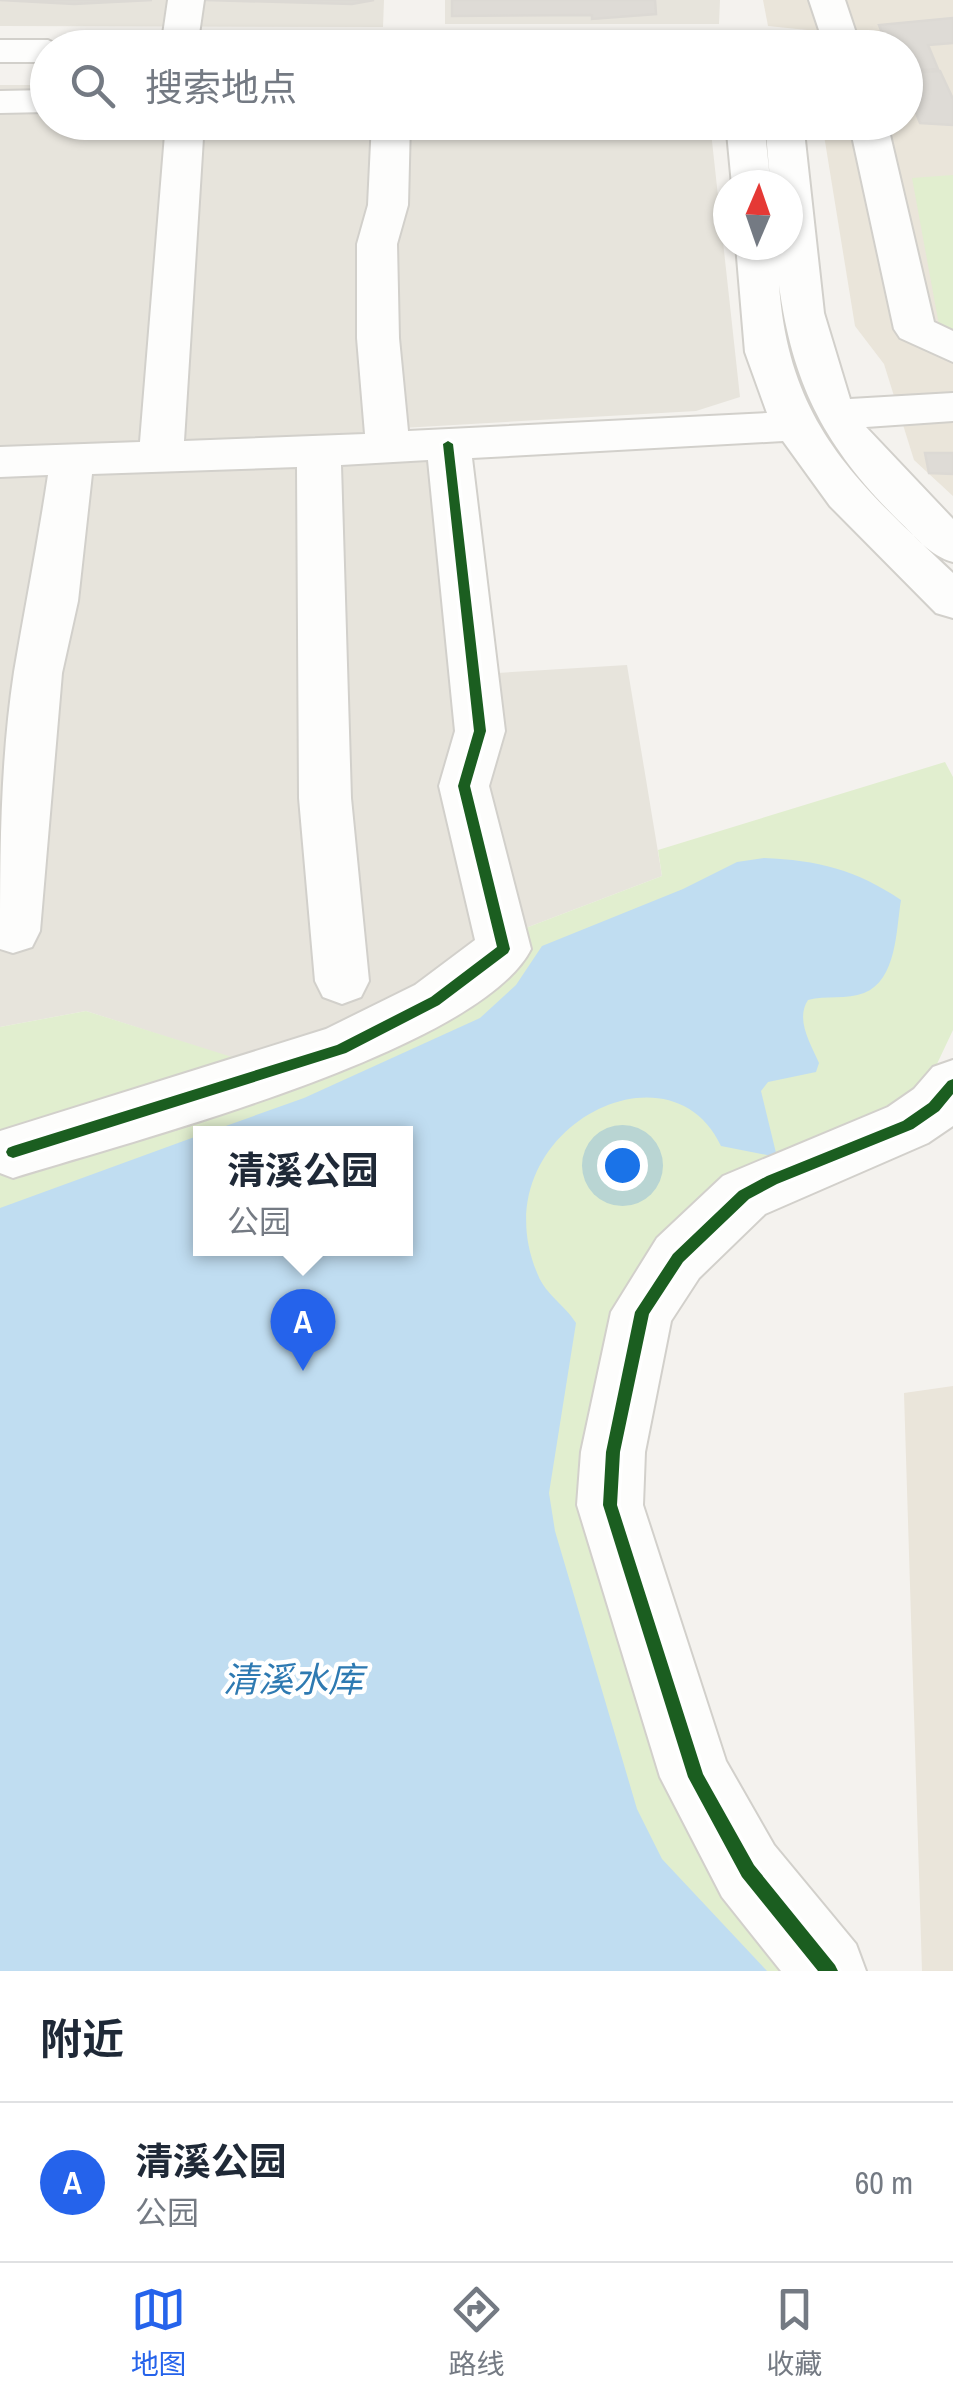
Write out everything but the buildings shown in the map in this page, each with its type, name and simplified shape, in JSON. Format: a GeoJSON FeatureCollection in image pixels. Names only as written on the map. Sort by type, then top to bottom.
{"type":"FeatureCollection","features":[{"type":"Feature","properties":{"kind":"street"},"geometry":{"type":"LineString","coordinates":[[181,30],[186,0]]}},
{"type":"Feature","properties":{"kind":"street"},"geometry":{"type":"LineString","coordinates":[[827,0],[837,30]]}},
{"type":"Feature","properties":{"kind":"street"},"geometry":{"type":"LineString","coordinates":[[0,51],[30,51]]}},
{"type":"Feature","properties":{"kind":"street"},"geometry":{"type":"LineString","coordinates":[[0,66],[30,66]]}},
{"type":"Feature","properties":{"kind":"street"},"geometry":{"type":"LineString","coordinates":[[0,102],[30,101]]}},
{"type":"Feature","properties":{"kind":"street"},"geometry":{"type":"LineString","coordinates":[[161,456],[184,140]]}},
{"type":"Feature","properties":{"kind":"street"},"geometry":{"type":"LineString","coordinates":[[388,448],[378,338],[377,244],[388,205],[390,140]]}},
{"type":"Feature","properties":{"kind":"street"},"geometry":{"type":"LineString","coordinates":[[746,140],[749,170]]}},
{"type":"Feature","properties":{"kind":"street"},"geometry":{"type":"LineString","coordinates":[[786,140],[815,420],[832,478],[953,601]]}},
{"type":"Feature","properties":{"kind":"street"},"geometry":{"type":"LineString","coordinates":[[872,140],[915,329],[953,348]]}},
{"type":"Feature","properties":{"kind":"street"},"geometry":{"type":"LineString","coordinates":[[758,260],[770,366],[815,420],[872,464],[953,546]]}},
{"type":"Feature","properties":{"kind":"street"},"geometry":{"type":"LineString","coordinates":[[0,462],[388,448],[953,407]]}},
{"type":"Feature","properties":{"kind":"street"},"geometry":{"type":"LineString","coordinates":[[14,1152],[341,1049],[435,1000],[504,949],[464,786],[480,731],[448,444]]}},
{"type":"Feature","properties":{"kind":"street"},"geometry":{"type":"LineString","coordinates":[[319,451],[325,798],[342,981]]}},
{"type":"Feature","properties":{"kind":"street"},"geometry":{"type":"LineString","coordinates":[[13,931],[38,673],[54,601],[72,459]]}},
{"type":"Feature","properties":{"kind":"street"},"geometry":{"type":"LineString","coordinates":[[829,1971],[748,1871],[696,1777],[610,1506],[612,1452],[642,1312],[678,1258],[744,1196],[772,1180],[908,1125],[934,1107],[953,1085]]}},
{"type":"Feature","properties":{"kind":"shaded area"},"geometry":{"type":"Polygon","coordinates":[[[0,0],[384,0],[383,27],[0,26],[0,0]]]}},
{"type":"Feature","properties":{"kind":"shaded area"},"geometry":{"type":"Polygon","coordinates":[[[445,0],[720,0],[719,24],[445,24],[445,0]]]}},
{"type":"Feature","properties":{"kind":"shaded area"},"geometry":{"type":"Polygon","coordinates":[[[763,0],[953,0],[953,496],[914,460],[884,364],[855,326],[825,140],[923,140],[923,30],[768,26],[763,0]]]}},
{"type":"Feature","properties":{"kind":"shaded area"},"geometry":{"type":"Polygon","coordinates":[[[0,85],[30,85],[30,140],[375,140],[378,437],[0,448],[0,85]]]}},
{"type":"Feature","properties":{"kind":"shaded area"},"geometry":{"type":"Polygon","coordinates":[[[407,140],[712,140],[713,260],[725,260],[740,397],[696,411],[402,428],[385,261],[407,140]]]}},
{"type":"Feature","properties":{"kind":"shaded area"},"geometry":{"type":"Polygon","coordinates":[[[459,456],[480,674],[627,665],[662,876],[523,929],[336,1039],[251,1064],[86,1011],[0,1027],[0,473],[459,456]]]}},
{"type":"Feature","properties":{"kind":"shaded area"},"geometry":{"type":"Polygon","coordinates":[[[953,1386],[953,1971],[922,1971],[904,1393],[953,1386]]]}},
{"type":"Feature","properties":{"kind":"green space"},"geometry":{"type":"Polygon","coordinates":[[[953,175],[953,329],[939,325],[912,178],[953,175]]]}},
{"type":"Feature","properties":{"kind":"green space","name":"清溪水库"},"geometry":{"type":"Polygon","coordinates":[[[945,762],[953,777],[953,1030],[936,1066],[909,1100],[754,1178],[589,1440],[800,1971],[0,1971],[0,1027],[86,1011],[251,1063],[336,1039],[523,929],[662,876],[658,850],[945,762]]]}},
{"type":"Feature","properties":{"kind":"water","name":"清溪水库"},"geometry":{"type":"Polygon","coordinates":[[[764,858],[836,868],[901,900],[893,953],[883,977],[864,993],[808,1000],[803,1016],[819,1063],[816,1072],[768,1082],[761,1091],[777,1157],[721,1146],[696,1113],[662,1099],[624,1100],[587,1115],[555,1142],[534,1179],[526,1224],[541,1282],[576,1323],[549,1493],[555,1531],[637,1809],[662,1859],[767,1971],[0,1971],[0,1208],[193,1138],[193,1256],[413,1256],[413,1126],[226,1126],[304,1098],[480,1018],[516,985],[542,946],[683,889],[737,862],[764,858]]]}},
{"type":"Feature","properties":{"kind":"cycle path"},"geometry":{"type":"LineString","coordinates":[[13,1152],[341,1049],[435,1001],[504,949],[464,786],[480,731],[448,444]]}},
{"type":"Feature","properties":{"kind":"cycle path"},"geometry":{"type":"LineString","coordinates":[[829,1971],[748,1871],[696,1777],[610,1505],[613,1452],[642,1312],[678,1258],[744,1195],[908,1125],[934,1107],[953,1085]]}},
{"type":"Feature","properties":{"kind":"place","name":"清溪公园"},"geometry":{"type":"Point","coordinates":[303,1371]}}]}
